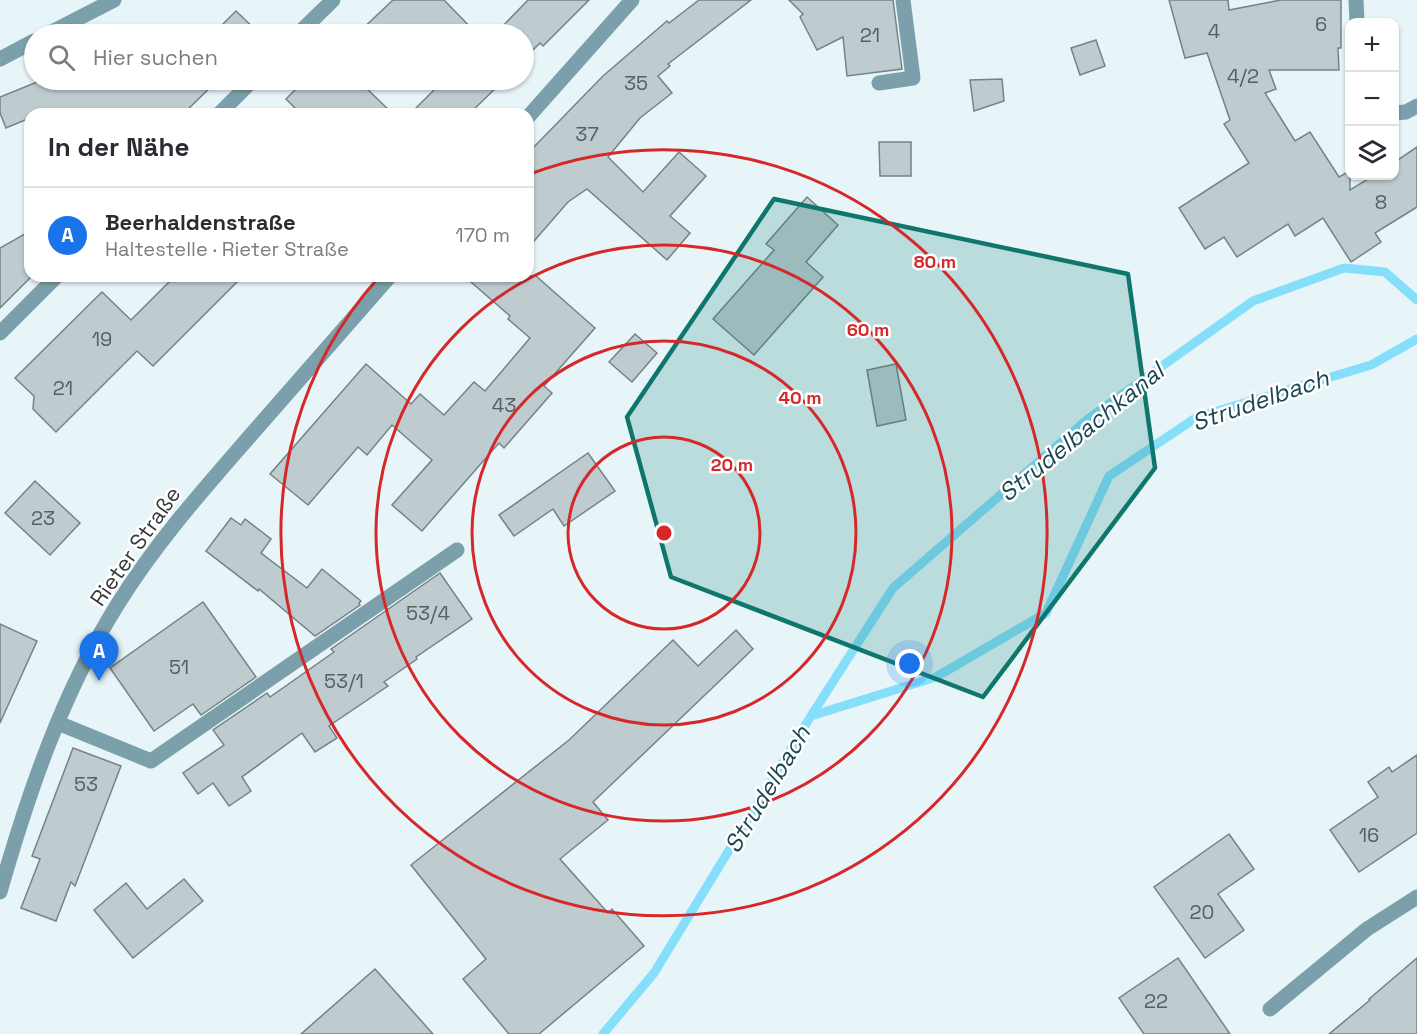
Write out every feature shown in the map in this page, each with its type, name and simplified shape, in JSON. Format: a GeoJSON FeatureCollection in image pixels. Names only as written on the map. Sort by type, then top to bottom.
{"type":"FeatureCollection","features":[{"type":"Feature","properties":{"kind":"street"},"geometry":{"type":"LineString","coordinates":[[67,24],[114,0]]}},
{"type":"Feature","properties":{"kind":"street"},"geometry":{"type":"LineString","coordinates":[[308,24],[333,0]]}},
{"type":"Feature","properties":{"kind":"street"},"geometry":{"type":"LineString","coordinates":[[534,110],[632,0]]}},
{"type":"Feature","properties":{"kind":"street"},"geometry":{"type":"LineString","coordinates":[[879,82],[913,78],[903,0]]}},
{"type":"Feature","properties":{"kind":"street"},"geometry":{"type":"LineString","coordinates":[[1356,0],[1358,18]]}},
{"type":"Feature","properties":{"kind":"street"},"geometry":{"type":"LineString","coordinates":[[0,59],[24,46]]}},
{"type":"Feature","properties":{"kind":"street"},"geometry":{"type":"LineString","coordinates":[[225,108],[243,90]]}},
{"type":"Feature","properties":{"kind":"street"},"geometry":{"type":"LineString","coordinates":[[1399,113],[1406,112],[1417,106]]}},
{"type":"Feature","properties":{"kind":"street"},"geometry":{"type":"LineString","coordinates":[[0,333],[51,282]]}},
{"type":"Feature","properties":{"kind":"street","name":"Rieter Straße"},"geometry":{"type":"LineString","coordinates":[[0,892],[16,835],[58,723],[87,659],[116,608],[147,559],[200,493],[385,282]]}},
{"type":"Feature","properties":{"kind":"street"},"geometry":{"type":"LineString","coordinates":[[58,723],[151,761],[457,550]]}},
{"type":"Feature","properties":{"kind":"street"},"geometry":{"type":"LineString","coordinates":[[1270,1009],[1367,929],[1417,897]]}},
{"type":"Feature","properties":{"kind":"highlighted area"},"geometry":{"type":"Polygon","coordinates":[[[774,199],[1128,274],[1155,468],[983,697],[671,577],[627,417],[774,199]]]}},
{"type":"Feature","properties":{"kind":"building"},"geometry":{"type":"Polygon","coordinates":[[[393,0],[444,0],[467,24],[368,24],[393,0]]]}},
{"type":"Feature","properties":{"kind":"building"},"geometry":{"type":"Polygon","coordinates":[[[528,0],[589,0],[543,46],[540,43],[534,49],[534,24],[505,24],[528,0]]]}},
{"type":"Feature","properties":{"kind":"building"},"geometry":{"type":"Polygon","coordinates":[[[699,0],[751,0],[668,64],[670,66],[658,76],[672,93],[640,118],[608,157],[643,192],[679,152],[706,176],[670,216],[690,233],[667,260],[587,189],[568,202],[534,241],[534,147],[603,76],[667,21],[669,23],[699,0]]]}},
{"type":"Feature","properties":{"kind":"building"},"geometry":{"type":"Polygon","coordinates":[[[789,0],[893,0],[902,69],[847,76],[843,37],[817,50],[800,17],[803,14],[789,0]]]}},
{"type":"Feature","properties":{"kind":"building"},"geometry":{"type":"Polygon","coordinates":[[[1169,0],[1228,0],[1229,10],[1281,0],[1341,0],[1339,70],[1269,70],[1276,89],[1265,93],[1295,141],[1310,132],[1339,177],[1345,174],[1345,180],[1350,180],[1350,190],[1366,180],[1399,180],[1399,159],[1417,147],[1417,207],[1375,233],[1381,242],[1351,262],[1323,218],[1295,236],[1288,224],[1237,257],[1224,237],[1205,249],[1179,208],[1249,163],[1224,124],[1230,120],[1207,53],[1185,58],[1169,0]]]}},
{"type":"Feature","properties":{"kind":"building"},"geometry":{"type":"Polygon","coordinates":[[[236,11],[250,24],[223,24],[236,11]]]}},
{"type":"Feature","properties":{"kind":"building"},"geometry":{"type":"Polygon","coordinates":[[[1096,40],[1105,66],[1080,75],[1071,48],[1096,40]]]}},
{"type":"Feature","properties":{"kind":"building"},"geometry":{"type":"Polygon","coordinates":[[[1002,79],[1004,101],[974,111],[970,80],[1002,79]]]}},
{"type":"Feature","properties":{"kind":"building"},"geometry":{"type":"Polygon","coordinates":[[[24,87],[24,90],[208,90],[189,108],[24,108],[24,120],[6,128],[0,113],[0,97],[24,87]]]}},
{"type":"Feature","properties":{"kind":"building"},"geometry":{"type":"Polygon","coordinates":[[[295,90],[368,90],[387,108],[295,108],[286,99],[295,90]]]}},
{"type":"Feature","properties":{"kind":"building"},"geometry":{"type":"Polygon","coordinates":[[[434,90],[494,90],[475,108],[416,108],[434,90]]]}},
{"type":"Feature","properties":{"kind":"building"},"geometry":{"type":"Polygon","coordinates":[[[879,142],[911,142],[911,176],[880,176],[879,142]]]}},
{"type":"Feature","properties":{"kind":"building"},"geometry":{"type":"Polygon","coordinates":[[[807,197],[838,225],[806,262],[823,277],[754,355],[713,319],[774,250],[766,244],[807,197]]]}},
{"type":"Feature","properties":{"kind":"building"},"geometry":{"type":"Polygon","coordinates":[[[24,234],[24,282],[26,282],[0,308],[0,248],[24,234]]]}},
{"type":"Feature","properties":{"kind":"building"},"geometry":{"type":"Polygon","coordinates":[[[534,276],[536,276],[595,328],[544,386],[552,393],[504,448],[499,443],[422,531],[392,505],[432,460],[392,425],[367,455],[358,447],[308,505],[270,474],[366,364],[411,404],[420,394],[444,415],[474,382],[485,391],[530,338],[508,319],[510,316],[471,282],[534,282],[534,276]]]}},
{"type":"Feature","properties":{"kind":"building"},"geometry":{"type":"Polygon","coordinates":[[[169,282],[237,282],[153,366],[137,351],[56,432],[33,409],[34,396],[15,378],[102,292],[131,320],[169,282]]]}},
{"type":"Feature","properties":{"kind":"building"},"geometry":{"type":"Polygon","coordinates":[[[635,334],[657,353],[632,382],[609,362],[635,334]]]}},
{"type":"Feature","properties":{"kind":"building"},"geometry":{"type":"Polygon","coordinates":[[[896,364],[906,420],[877,426],[867,370],[896,364]]]}},
{"type":"Feature","properties":{"kind":"building"},"geometry":{"type":"Polygon","coordinates":[[[588,453],[615,491],[564,526],[553,509],[514,536],[499,515],[588,453]]]}},
{"type":"Feature","properties":{"kind":"building"},"geometry":{"type":"Polygon","coordinates":[[[35,481],[80,523],[50,555],[5,513],[35,481]]]}},
{"type":"Feature","properties":{"kind":"building"},"geometry":{"type":"Polygon","coordinates":[[[231,518],[241,525],[245,519],[271,539],[261,553],[307,588],[322,569],[361,601],[360,605],[315,636],[259,589],[258,591],[206,551],[231,518]]]}},
{"type":"Feature","properties":{"kind":"building"},"geometry":{"type":"Polygon","coordinates":[[[440,573],[472,619],[384,682],[388,686],[329,726],[337,738],[315,752],[302,733],[242,777],[251,791],[229,806],[213,783],[198,794],[183,773],[224,745],[213,730],[267,693],[270,697],[334,652],[331,649],[440,573]]]}},
{"type":"Feature","properties":{"kind":"building"},"geometry":{"type":"Polygon","coordinates":[[[203,602],[256,677],[201,715],[193,704],[154,731],[110,668],[203,602]]]}},
{"type":"Feature","properties":{"kind":"building"},"geometry":{"type":"Polygon","coordinates":[[[0,624],[37,641],[0,723],[0,624]]]}},
{"type":"Feature","properties":{"kind":"building"},"geometry":{"type":"Polygon","coordinates":[[[736,630],[753,649],[593,802],[608,820],[560,859],[608,913],[612,909],[644,946],[539,1034],[509,1034],[463,979],[486,959],[411,865],[569,740],[673,640],[698,666],[736,630]]]}},
{"type":"Feature","properties":{"kind":"building"},"geometry":{"type":"Polygon","coordinates":[[[73,748],[121,766],[75,886],[71,882],[56,921],[21,908],[40,859],[32,856],[73,748]]]}},
{"type":"Feature","properties":{"kind":"building"},"geometry":{"type":"Polygon","coordinates":[[[1417,755],[1417,833],[1359,872],[1330,830],[1378,797],[1368,782],[1389,767],[1392,772],[1417,755]]]}},
{"type":"Feature","properties":{"kind":"building"},"geometry":{"type":"Polygon","coordinates":[[[1229,834],[1254,869],[1218,894],[1244,930],[1205,958],[1154,887],[1229,834]]]}},
{"type":"Feature","properties":{"kind":"building"},"geometry":{"type":"Polygon","coordinates":[[[184,879],[203,901],[133,958],[94,910],[126,883],[147,909],[184,879]]]}},
{"type":"Feature","properties":{"kind":"building"},"geometry":{"type":"Polygon","coordinates":[[[1178,958],[1230,1034],[1144,1034],[1119,998],[1178,958]]]}},
{"type":"Feature","properties":{"kind":"building"},"geometry":{"type":"Polygon","coordinates":[[[1417,958],[1417,1034],[1329,1034],[1370,1000],[1417,958]]]}},
{"type":"Feature","properties":{"kind":"building"},"geometry":{"type":"Polygon","coordinates":[[[375,969],[433,1034],[301,1034],[375,969]]]}},
{"type":"Feature","properties":{"kind":"waterway","name":"Strudelbachkanal"},"geometry":{"type":"LineString","coordinates":[[603,1034],[654,973],[811,716],[893,588],[1088,419],[1253,301],[1344,268],[1385,272],[1417,300]]}},
{"type":"Feature","properties":{"kind":"waterway","name":"Strudelbach"},"geometry":{"type":"LineString","coordinates":[[811,716],[936,677],[1046,613],[1109,476],[1197,417],[1371,365],[1417,339]]}},
{"type":"Feature","properties":{"kind":"place","name":"Beerhaldenstraße"},"geometry":{"type":"Point","coordinates":[99,681]}}]}
